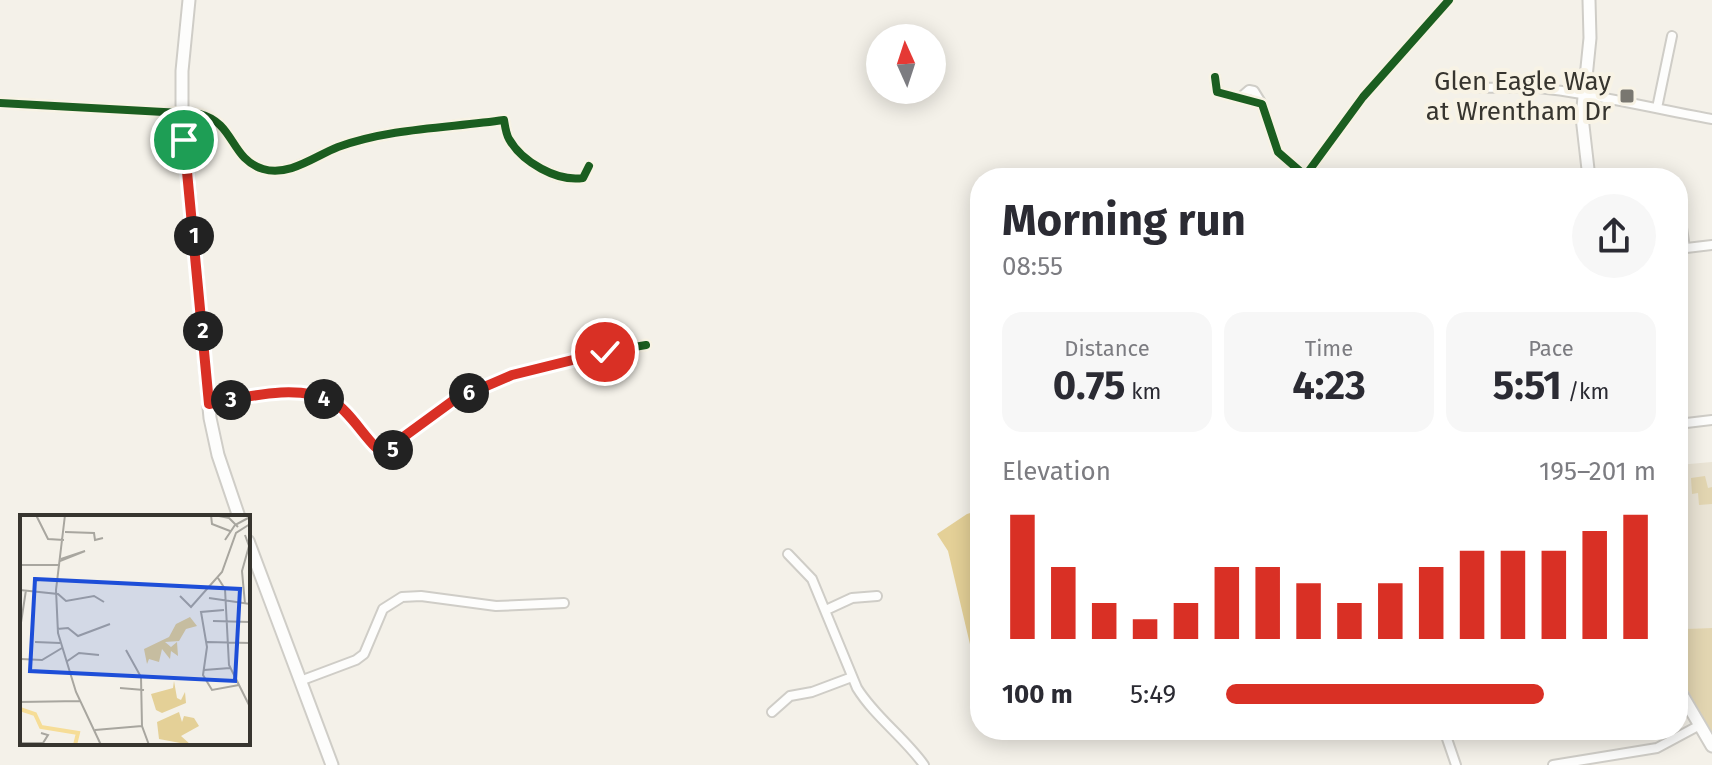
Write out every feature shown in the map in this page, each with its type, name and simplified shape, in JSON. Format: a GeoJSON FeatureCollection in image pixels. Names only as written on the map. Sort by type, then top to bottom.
{"type":"FeatureCollection","features":[{"type":"Feature","properties":{"kind":"main road"},"geometry":{"type":"LineString","coordinates":[[189,0],[182,71],[182,112],[209,404],[214,441],[238,515]]}},
{"type":"Feature","properties":{"kind":"main road"},"geometry":{"type":"LineString","coordinates":[[1585,168],[1583,136],[1590,38],[1589,0]]}},
{"type":"Feature","properties":{"kind":"main road"},"geometry":{"type":"LineString","coordinates":[[250,546],[332,765]]}},
{"type":"Feature","properties":{"kind":"main road"},"geometry":{"type":"LineString","coordinates":[[1688,707],[1712,746]]}},
{"type":"Feature","properties":{"kind":"street"},"geometry":{"type":"LineString","coordinates":[[1312,168],[1363,97],[1449,0]]}},
{"type":"Feature","properties":{"kind":"street"},"geometry":{"type":"LineString","coordinates":[[1657,108],[1672,36]]}},
{"type":"Feature","properties":{"kind":"street"},"geometry":{"type":"LineString","coordinates":[[1215,77],[1217,92],[1262,104],[1278,152],[1298,168]]}},
{"type":"Feature","properties":{"kind":"street"},"geometry":{"type":"LineString","coordinates":[[1458,83],[1474,88],[1536,88],[1712,119]]}},
{"type":"Feature","properties":{"kind":"street"},"geometry":{"type":"LineString","coordinates":[[0,103],[182,112],[213,118],[228,132],[242,156],[260,169],[270,171],[294,167],[335,148],[390,133],[504,120],[510,139],[525,155],[552,173],[573,179],[583,178],[589,166]]}},
{"type":"Feature","properties":{"kind":"street"},"geometry":{"type":"LineString","coordinates":[[1688,248],[1712,245]]}},
{"type":"Feature","properties":{"kind":"street"},"geometry":{"type":"LineString","coordinates":[[209,404],[299,391],[332,401],[366,434],[372,446],[382,455],[389,455],[402,438],[466,394],[512,375],[646,345]]}},
{"type":"Feature","properties":{"kind":"street"},"geometry":{"type":"LineString","coordinates":[[1688,423],[1712,420]]}},
{"type":"Feature","properties":{"kind":"street"},"geometry":{"type":"LineString","coordinates":[[788,554],[812,579],[852,677],[866,703],[909,743],[924,765]]}},
{"type":"Feature","properties":{"kind":"street"},"geometry":{"type":"LineString","coordinates":[[300,681],[364,654],[383,609],[402,597],[421,596],[496,606],[564,603]]}},
{"type":"Feature","properties":{"kind":"street"},"geometry":{"type":"LineString","coordinates":[[826,610],[852,598],[877,596]]}},
{"type":"Feature","properties":{"kind":"street"},"geometry":{"type":"LineString","coordinates":[[772,712],[790,696],[812,692],[852,677]]}},
{"type":"Feature","properties":{"kind":"street"},"geometry":{"type":"LineString","coordinates":[[1688,731],[1698,726]]}},
{"type":"Feature","properties":{"kind":"street"},"geometry":{"type":"LineString","coordinates":[[1447,740],[1456,765]]}},
{"type":"Feature","properties":{"kind":"street"},"geometry":{"type":"LineString","coordinates":[[1553,765],[1657,748],[1672,740]]}},
{"type":"Feature","properties":{"kind":"shaded area"},"geometry":{"type":"Polygon","coordinates":[[[1712,462],[1712,628],[1688,629],[1688,464],[1712,462]]]}},
{"type":"Feature","properties":{"kind":"shaded area"},"geometry":{"type":"Polygon","coordinates":[[[1705,476],[1708,488],[1712,487],[1712,504],[1699,505],[1698,493],[1692,494],[1691,478],[1705,476]]]}},
{"type":"Feature","properties":{"kind":"shaded area"},"geometry":{"type":"Polygon","coordinates":[[[970,513],[970,644],[948,551],[937,534],[970,513]]]}},
{"type":"Feature","properties":{"kind":"shaded area"},"geometry":{"type":"Polygon","coordinates":[[[1712,628],[1712,734],[1688,691],[1688,629],[1712,628]]]}},
{"type":"Feature","properties":{"kind":"cycle path"},"geometry":{"type":"LineString","coordinates":[[1311,168],[1363,97],[1449,0]]}},
{"type":"Feature","properties":{"kind":"cycle path"},"geometry":{"type":"LineString","coordinates":[[1215,77],[1217,92],[1262,104],[1278,152],[1296,168]]}},
{"type":"Feature","properties":{"kind":"cycle path"},"geometry":{"type":"LineString","coordinates":[[0,103],[200,114],[220,125],[252,164],[273,171],[292,168],[338,147],[378,136],[504,120],[508,137],[515,147],[541,169],[562,177],[583,178],[589,166]]}},
{"type":"Feature","properties":{"kind":"cycle path"},"geometry":{"type":"LineString","coordinates":[[209,404],[271,393],[317,396],[339,406],[376,448],[389,455],[402,438],[466,394],[512,375],[646,345]]}},
{"type":"Feature","properties":{"kind":"place","name":"Glen Eagle Way at Wrentham Dr"},"geometry":{"type":"Point","coordinates":[1627,96]}},
{"type":"Feature","properties":{"kind":"route"},"geometry":{"type":"LineString","coordinates":[[184,140],[209,404],[299,391],[332,401],[356,422],[372,446],[382,455],[389,455],[402,438],[454,400],[512,375],[605,352]]}}]}
